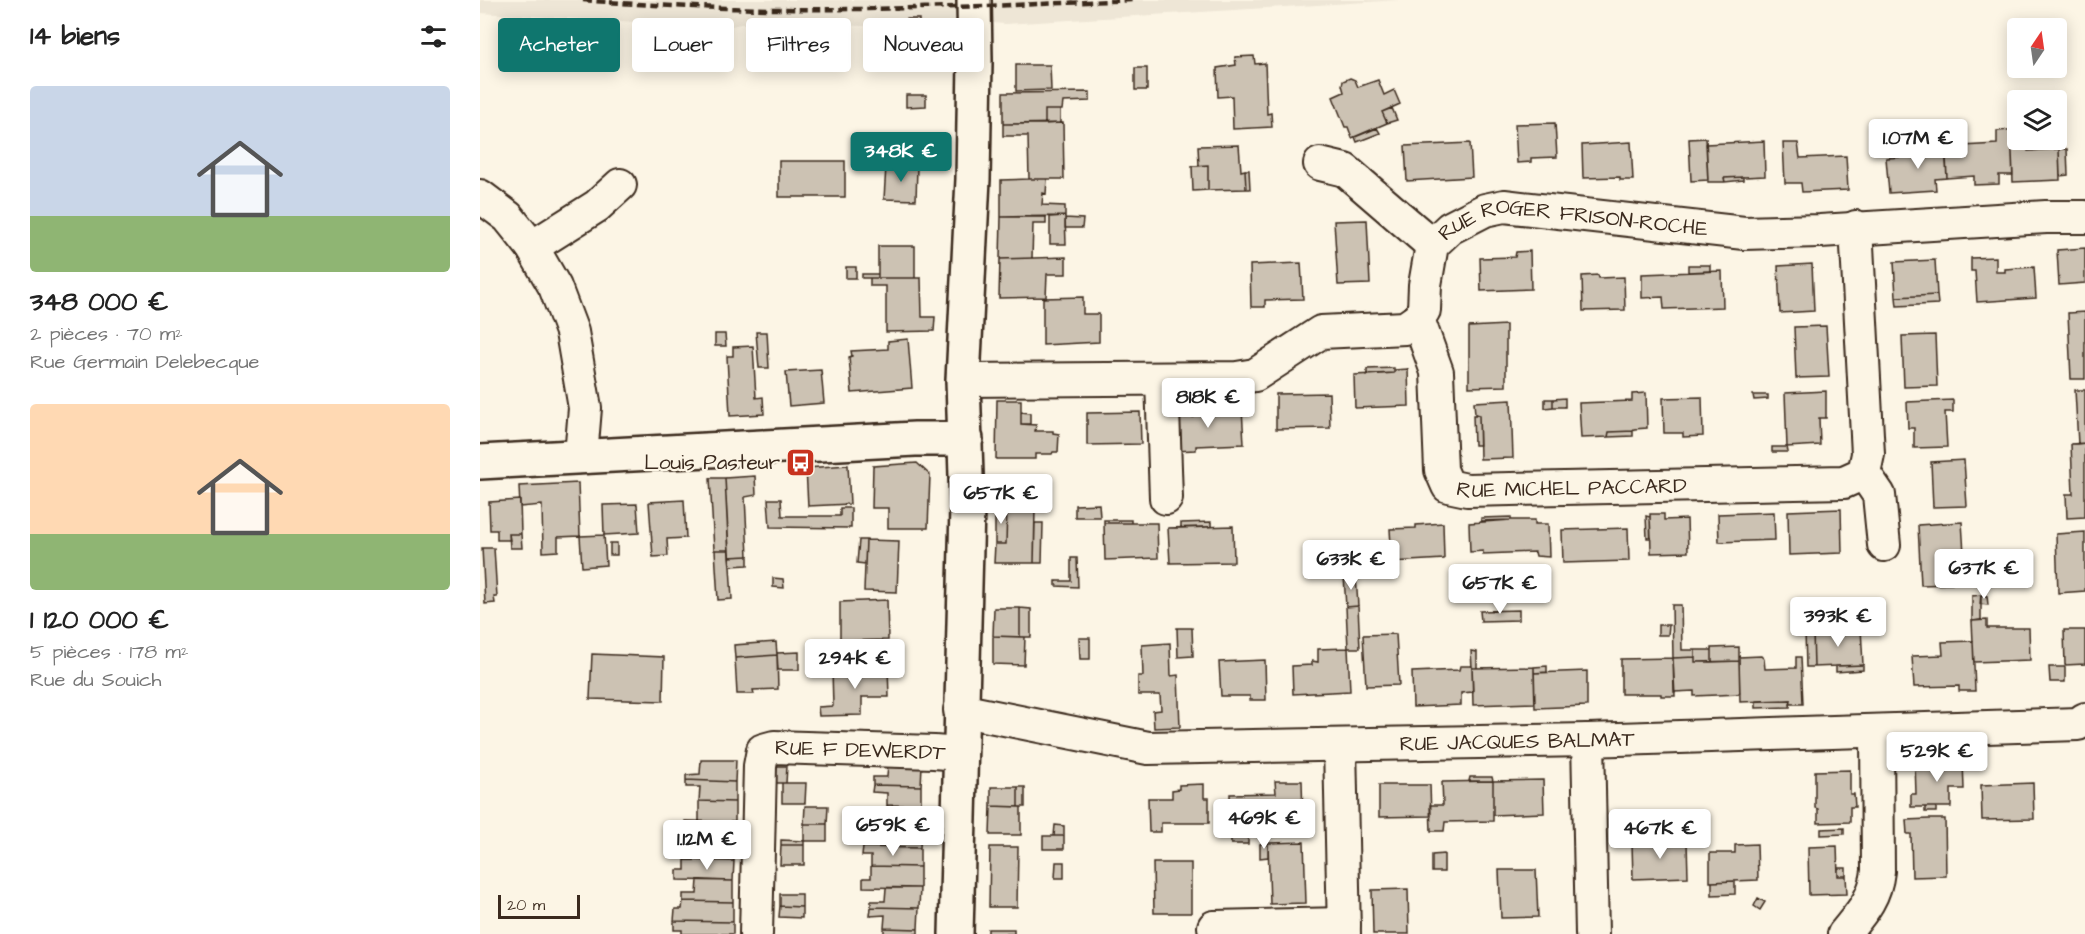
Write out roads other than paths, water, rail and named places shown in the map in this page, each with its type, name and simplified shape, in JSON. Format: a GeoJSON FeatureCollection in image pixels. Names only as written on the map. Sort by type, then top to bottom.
{"type":"FeatureCollection","features":[{"type":"Feature","properties":{"kind":"street"},"geometry":{"type":"LineString","coordinates":[[956,934],[967,508],[963,380],[973,179],[974,0]]}},
{"type":"Feature","properties":{"kind":"street"},"geometry":{"type":"LineString","coordinates":[[1320,164],[1345,170],[1432,245]]}},
{"type":"Feature","properties":{"kind":"street"},"geometry":{"type":"LineString","coordinates":[[532,247],[597,206],[620,185]]}},
{"type":"Feature","properties":{"kind":"street"},"geometry":{"type":"LineString","coordinates":[[480,196],[508,217],[532,247],[555,286],[572,332],[585,408],[581,456]]}},
{"type":"Feature","properties":{"kind":"street","name":"RUE ROGER FRISON-ROCHE"},"geometry":{"type":"LineString","coordinates":[[1418,319],[1424,310],[1425,285],[1432,245],[1450,228],[1485,210],[1504,206],[1744,233],[1820,231],[2046,217],[2085,217]]}},
{"type":"Feature","properties":{"kind":"street"},"geometry":{"type":"LineString","coordinates":[[1856,227],[1868,454],[1864,473],[1879,495],[1884,544]]}},
{"type":"Feature","properties":{"kind":"street"},"geometry":{"type":"LineString","coordinates":[[963,380],[1237,378],[1255,375],[1321,332],[1405,328],[1418,319]]}},
{"type":"Feature","properties":{"kind":"street","name":"RUE MICHEL PACCARD"},"geometry":{"type":"LineString","coordinates":[[1418,319],[1437,372],[1441,470],[1448,486],[1467,490],[1844,482],[1864,473]]}},
{"type":"Feature","properties":{"kind":"street"},"geometry":{"type":"LineString","coordinates":[[1162,380],[1166,498]]}},
{"type":"Feature","properties":{"kind":"street"},"geometry":{"type":"LineString","coordinates":[[480,462],[915,438],[966,439]]}},
{"type":"Feature","properties":{"kind":"street","name":"RUE JACQUES BALMAT"},"geometry":{"type":"LineString","coordinates":[[960,710],[1148,748],[1587,740],[2082,724]]}},
{"type":"Feature","properties":{"kind":"street"},"geometry":{"type":"LineString","coordinates":[[1844,934],[1870,900],[1876,887],[1878,871],[1877,731]]}},
{"type":"Feature","properties":{"kind":"street"},"geometry":{"type":"LineString","coordinates":[[1587,740],[1592,934]]}},
{"type":"Feature","properties":{"kind":"street"},"geometry":{"type":"LineString","coordinates":[[1214,927],[1344,929],[1340,745]]}},
{"type":"Feature","properties":{"kind":"street","name":"RUE F DEWERDT"},"geometry":{"type":"LineString","coordinates":[[756,934],[762,750],[774,747],[959,754]]}},
{"type":"Feature","properties":{"kind":"railway"},"geometry":{"type":"LineString","coordinates":[[583,0],[720,8],[789,9],[927,8],[1133,0]]}},
{"type":"Feature","properties":{"kind":"place","name":"Louis Pasteur"},"geometry":{"type":"Point","coordinates":[801,462]}}]}
